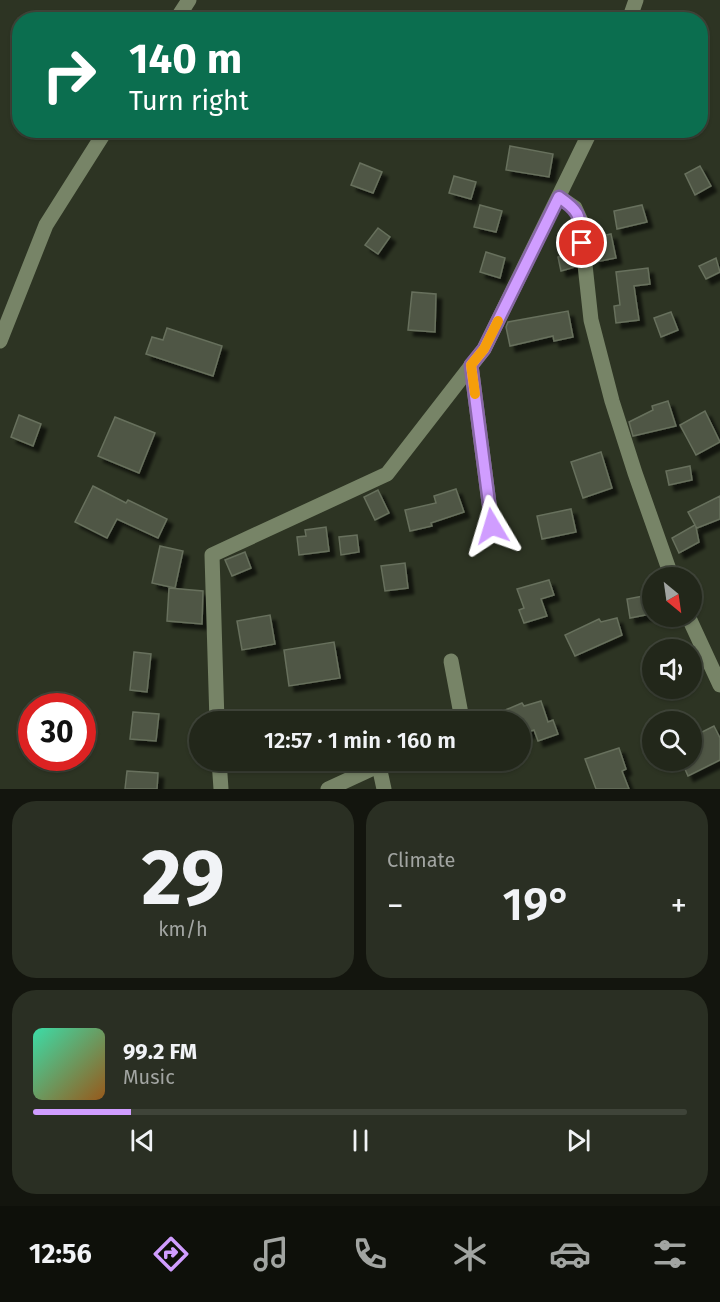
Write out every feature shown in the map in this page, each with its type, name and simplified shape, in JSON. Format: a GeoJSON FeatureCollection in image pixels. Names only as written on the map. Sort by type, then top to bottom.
{"type":"FeatureCollection","features":[{"type":"Feature","properties":{"kind":"street"},"geometry":{"type":"LineString","coordinates":[[0,341],[46,225],[101,138]]}},
{"type":"Feature","properties":{"kind":"street"},"geometry":{"type":"LineString","coordinates":[[217,711],[212,555],[387,474],[484,349],[587,138]]}},
{"type":"Feature","properties":{"kind":"street"},"geometry":{"type":"LineString","coordinates":[[559,197],[575,208],[580,219],[591,320],[612,401],[668,567]]}},
{"type":"Feature","properties":{"kind":"street"},"geometry":{"type":"LineString","coordinates":[[471,365],[492,526]]}},
{"type":"Feature","properties":{"kind":"street"},"geometry":{"type":"LineString","coordinates":[[693,627],[720,685]]}},
{"type":"Feature","properties":{"kind":"street"},"geometry":{"type":"LineString","coordinates":[[451,661],[460,711]]}},
{"type":"Feature","properties":{"kind":"street"},"geometry":{"type":"LineString","coordinates":[[219,771],[220,789]]}},
{"type":"Feature","properties":{"kind":"street"},"geometry":{"type":"LineString","coordinates":[[328,789],[367,771]]}},
{"type":"Feature","properties":{"kind":"street"},"geometry":{"type":"LineString","coordinates":[[384,789],[385,771]]}},
{"type":"Feature","properties":{"kind":"building"},"geometry":{"type":"Polygon","coordinates":[[[510,146],[553,154],[549,177],[506,170],[510,146]]]}},
{"type":"Feature","properties":{"kind":"building"},"geometry":{"type":"Polygon","coordinates":[[[360,163],[382,172],[373,193],[351,185],[360,163]]]}},
{"type":"Feature","properties":{"kind":"building"},"geometry":{"type":"Polygon","coordinates":[[[700,166],[711,186],[695,195],[685,174],[700,166]]]}},
{"type":"Feature","properties":{"kind":"building"},"geometry":{"type":"Polygon","coordinates":[[[454,176],[476,182],[471,199],[449,193],[454,176]]]}},
{"type":"Feature","properties":{"kind":"building"},"geometry":{"type":"Polygon","coordinates":[[[480,205],[502,211],[496,232],[474,227],[480,205]]]}},
{"type":"Feature","properties":{"kind":"building"},"geometry":{"type":"Polygon","coordinates":[[[642,205],[647,222],[617,229],[614,211],[642,205]]]}},
{"type":"Feature","properties":{"kind":"building"},"geometry":{"type":"Polygon","coordinates":[[[378,228],[390,237],[378,254],[365,245],[378,228]]]}},
{"type":"Feature","properties":{"kind":"building"},"geometry":{"type":"Polygon","coordinates":[[[611,234],[616,258],[595,262],[592,238],[611,234]]]}},
{"type":"Feature","properties":{"kind":"building"},"geometry":{"type":"Polygon","coordinates":[[[486,252],[505,258],[500,278],[480,272],[486,252]]]}},
{"type":"Feature","properties":{"kind":"building"},"geometry":{"type":"Polygon","coordinates":[[[574,253],[575,267],[561,271],[558,257],[574,253]]]}},
{"type":"Feature","properties":{"kind":"building"},"geometry":{"type":"Polygon","coordinates":[[[716,258],[720,272],[706,279],[699,266],[716,258]]]}},
{"type":"Feature","properties":{"kind":"building"},"geometry":{"type":"Polygon","coordinates":[[[648,268],[650,284],[634,286],[639,320],[616,323],[614,306],[620,305],[616,272],[648,268]]]}},
{"type":"Feature","properties":{"kind":"building"},"geometry":{"type":"Polygon","coordinates":[[[412,292],[436,294],[435,332],[408,330],[412,292]]]}},
{"type":"Feature","properties":{"kind":"building"},"geometry":{"type":"Polygon","coordinates":[[[568,311],[573,337],[554,341],[553,336],[510,346],[506,327],[508,322],[568,311]]]}},
{"type":"Feature","properties":{"kind":"building"},"geometry":{"type":"Polygon","coordinates":[[[671,312],[678,330],[661,337],[654,318],[671,312]]]}},
{"type":"Feature","properties":{"kind":"building"},"geometry":{"type":"Polygon","coordinates":[[[167,328],[222,346],[213,376],[146,354],[152,337],[163,340],[167,328]]]}},
{"type":"Feature","properties":{"kind":"building"},"geometry":{"type":"Polygon","coordinates":[[[668,401],[676,426],[633,436],[629,422],[653,410],[652,406],[668,401]]]}},
{"type":"Feature","properties":{"kind":"building"},"geometry":{"type":"Polygon","coordinates":[[[705,411],[720,442],[696,455],[680,425],[705,411]]]}},
{"type":"Feature","properties":{"kind":"building"},"geometry":{"type":"Polygon","coordinates":[[[19,415],[41,424],[33,446],[11,437],[19,415]]]}},
{"type":"Feature","properties":{"kind":"building"},"geometry":{"type":"Polygon","coordinates":[[[115,417],[155,433],[139,473],[98,456],[115,417]]]}},
{"type":"Feature","properties":{"kind":"building"},"geometry":{"type":"Polygon","coordinates":[[[601,452],[612,488],[583,498],[571,462],[601,452]]]}},
{"type":"Feature","properties":{"kind":"building"},"geometry":{"type":"Polygon","coordinates":[[[690,466],[692,480],[669,485],[666,471],[690,466]]]}},
{"type":"Feature","properties":{"kind":"building"},"geometry":{"type":"Polygon","coordinates":[[[93,486],[126,503],[128,500],[167,519],[158,538],[117,519],[107,538],[75,522],[93,486]]]}},
{"type":"Feature","properties":{"kind":"building"},"geometry":{"type":"Polygon","coordinates":[[[456,489],[464,512],[431,523],[432,526],[410,531],[405,510],[436,503],[434,496],[456,489]]]}},
{"type":"Feature","properties":{"kind":"building"},"geometry":{"type":"Polygon","coordinates":[[[378,490],[389,513],[375,520],[364,497],[378,490]]]}},
{"type":"Feature","properties":{"kind":"building"},"geometry":{"type":"Polygon","coordinates":[[[720,496],[720,519],[696,527],[699,542],[679,553],[672,538],[695,525],[688,512],[720,496]]]}},
{"type":"Feature","properties":{"kind":"building"},"geometry":{"type":"Polygon","coordinates":[[[571,509],[576,532],[542,539],[537,516],[571,509]]]}},
{"type":"Feature","properties":{"kind":"building"},"geometry":{"type":"Polygon","coordinates":[[[326,527],[329,551],[299,555],[297,537],[306,536],[305,530],[326,527]]]}},
{"type":"Feature","properties":{"kind":"building"},"geometry":{"type":"Polygon","coordinates":[[[357,535],[359,552],[341,555],[339,537],[357,535]]]}},
{"type":"Feature","properties":{"kind":"building"},"geometry":{"type":"Polygon","coordinates":[[[160,546],[183,551],[175,588],[152,583],[160,546]]]}},
{"type":"Feature","properties":{"kind":"building"},"geometry":{"type":"Polygon","coordinates":[[[245,552],[251,568],[232,576],[225,560],[245,552]]]}},
{"type":"Feature","properties":{"kind":"building"},"geometry":{"type":"Polygon","coordinates":[[[405,563],[408,588],[385,591],[381,566],[405,563]]]}},
{"type":"Feature","properties":{"kind":"building"},"geometry":{"type":"Polygon","coordinates":[[[549,580],[554,595],[541,599],[547,616],[524,623],[519,610],[524,608],[517,589],[549,580]]]}},
{"type":"Feature","properties":{"kind":"building"},"geometry":{"type":"Polygon","coordinates":[[[169,588],[203,591],[202,624],[167,621],[169,588]]]}},
{"type":"Feature","properties":{"kind":"building"},"geometry":{"type":"Polygon","coordinates":[[[642,596],[642,616],[630,618],[627,599],[642,596]]]}},
{"type":"Feature","properties":{"kind":"building"},"geometry":{"type":"Polygon","coordinates":[[[270,615],[275,644],[242,650],[237,621],[270,615]]]}},
{"type":"Feature","properties":{"kind":"building"},"geometry":{"type":"Polygon","coordinates":[[[617,618],[622,635],[575,656],[565,635],[599,619],[601,622],[617,618]]]}},
{"type":"Feature","properties":{"kind":"building"},"geometry":{"type":"Polygon","coordinates":[[[334,642],[340,678],[289,686],[284,650],[334,642]]]}},
{"type":"Feature","properties":{"kind":"building"},"geometry":{"type":"Polygon","coordinates":[[[134,652],[151,654],[147,692],[130,690],[134,652]]]}},
{"type":"Feature","properties":{"kind":"building"},"geometry":{"type":"Polygon","coordinates":[[[541,701],[548,722],[553,720],[558,734],[538,741],[534,730],[531,731],[531,711],[503,711],[522,703],[524,706],[541,701]]]}},
{"type":"Feature","properties":{"kind":"building"},"geometry":{"type":"Polygon","coordinates":[[[133,712],[159,714],[156,741],[130,739],[133,712]]]}},
{"type":"Feature","properties":{"kind":"building"},"geometry":{"type":"Polygon","coordinates":[[[714,726],[720,738],[720,760],[702,769],[702,732],[714,726]]]}},
{"type":"Feature","properties":{"kind":"building"},"geometry":{"type":"Polygon","coordinates":[[[619,748],[626,769],[622,771],[629,789],[596,789],[585,759],[619,748]]]}},
{"type":"Feature","properties":{"kind":"building"},"geometry":{"type":"Polygon","coordinates":[[[127,771],[158,773],[157,789],[125,789],[127,771]]]}},
{"type":"Feature","properties":{"kind":"building"},"geometry":{"type":"Polygon","coordinates":[[[686,771],[698,771],[688,776],[686,771]]]}},
{"type":"Feature","properties":{"kind":"slow traffic"},"geometry":{"type":"LineString","coordinates":[[475,394],[471,365],[484,349],[498,321]]}},
{"type":"Feature","properties":{"kind":"route"},"geometry":{"type":"LineString","coordinates":[[492,526],[471,365],[484,349],[559,197],[575,208],[580,219],[582,243]]}}]}
